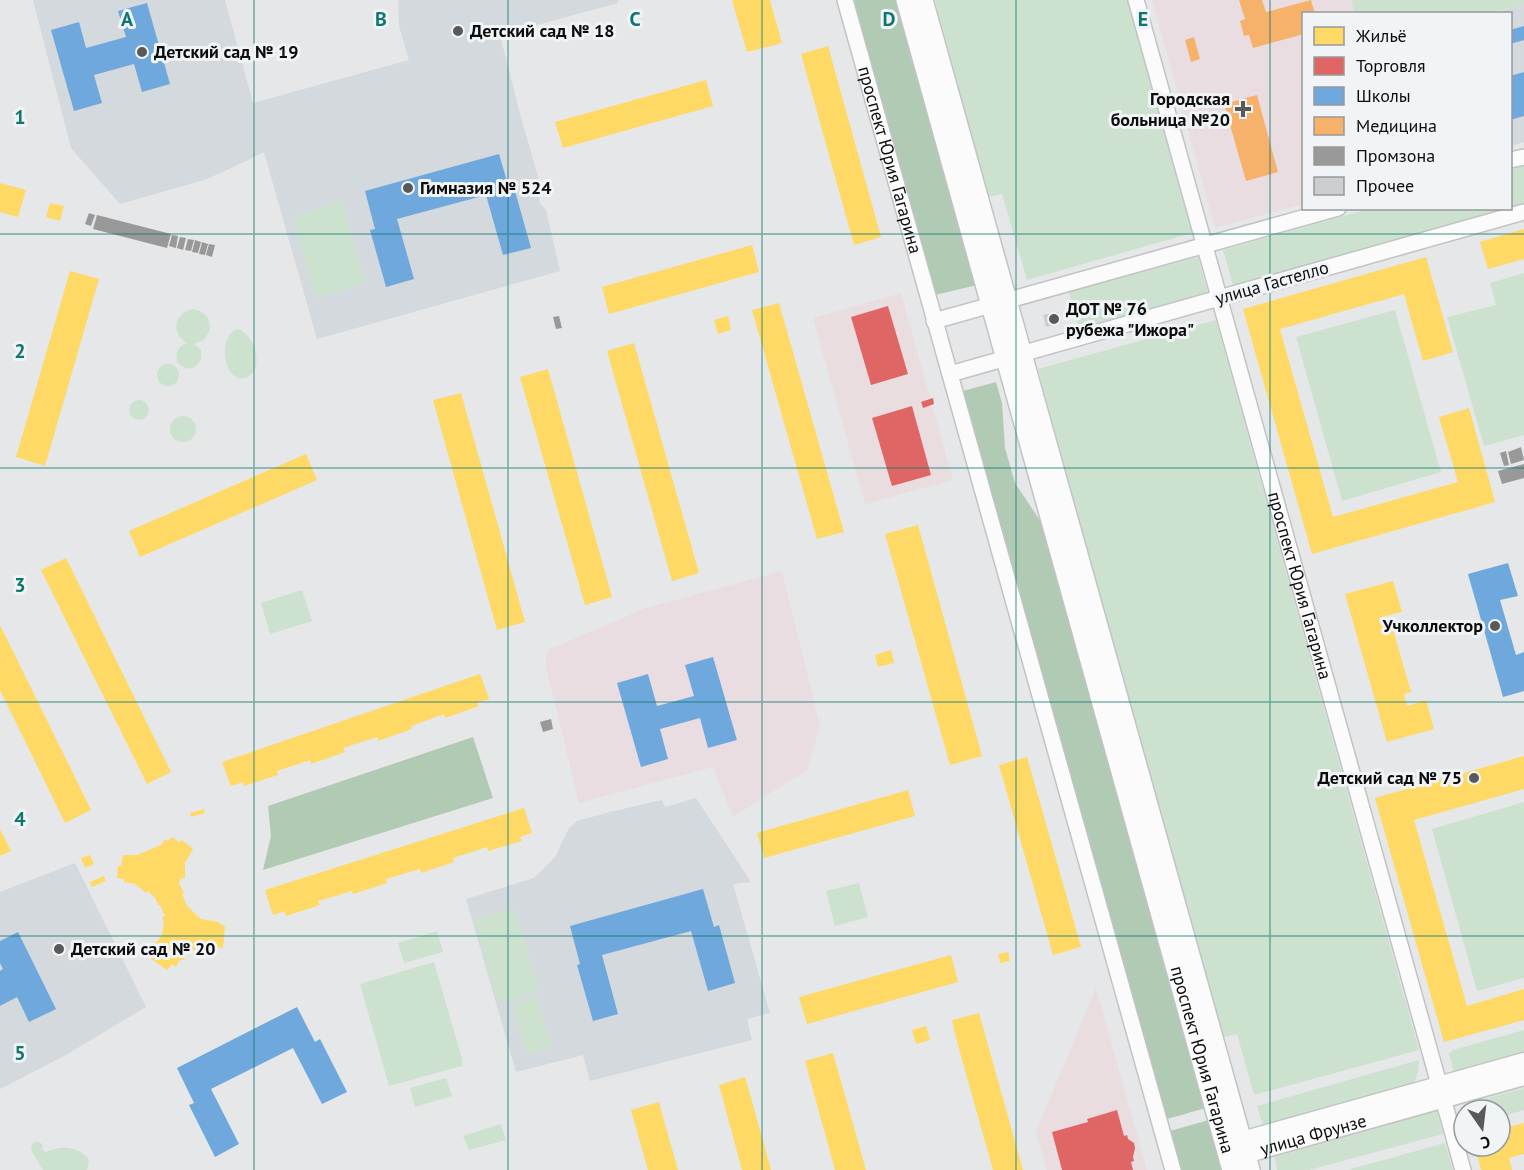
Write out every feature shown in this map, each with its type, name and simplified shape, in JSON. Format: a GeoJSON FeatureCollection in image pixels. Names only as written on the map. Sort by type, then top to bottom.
{"type":"FeatureCollection","features":[{"type":"Feature","properties":{"kind":"main road","name":"проспект Юрия Гагарина"},"geometry":{"type":"LineString","coordinates":[[907,0],[999,303],[1240,1157]]}},
{"type":"Feature","properties":{"kind":"main road","name":"проспект Юрия Гагарина"},"geometry":{"type":"LineString","coordinates":[[922,0],[999,303]]}},
{"type":"Feature","properties":{"kind":"street","name":"проспект Юрия Гагарина"},"geometry":{"type":"LineString","coordinates":[[845,0],[1173,1170]]}},
{"type":"Feature","properties":{"kind":"street","name":"проспект Юрия Гагарина"},"geometry":{"type":"LineString","coordinates":[[1136,0],[1463,1170]]}},
{"type":"Feature","properties":{"kind":"street"},"geometry":{"type":"LineString","coordinates":[[934,321],[1331,210]]}},
{"type":"Feature","properties":{"kind":"street","name":"улица Гастелло"},"geometry":{"type":"LineString","coordinates":[[1014,356],[1524,212]]}},
{"type":"Feature","properties":{"kind":"street"},"geometry":{"type":"LineString","coordinates":[[950,374],[1014,356]]}},
{"type":"Feature","properties":{"kind":"street","name":"улица Фрунзе"},"geometry":{"type":"LineString","coordinates":[[1240,1157],[1442,1092],[1524,1062]]}},
{"type":"Feature","properties":{"kind":"street","name":"улица Фрунзе"},"geometry":{"type":"LineString","coordinates":[[1442,1092],[1524,1076]]}},
{"type":"Feature","properties":{"kind":"shaded area"},"geometry":{"type":"Polygon","coordinates":[[[33,0],[225,0],[253,103],[409,60],[399,26],[398,0],[618,0],[618,3],[500,35],[542,191],[539,202],[546,210],[560,271],[317,339],[264,152],[204,180],[120,204],[71,148],[33,0]]]}},
{"type":"Feature","properties":{"kind":"shaded area","name":"Городская больница №20"},"geometry":{"type":"Polygon","coordinates":[[[1152,0],[1351,0],[1355,12],[1302,12],[1302,204],[1215,228],[1152,0]]]}},
{"type":"Feature","properties":{"kind":"shaded area"},"geometry":{"type":"Polygon","coordinates":[[[1524,4],[1524,142],[1512,146],[1512,12],[1497,12],[1524,4]]]}},
{"type":"Feature","properties":{"kind":"shaded area"},"geometry":{"type":"Polygon","coordinates":[[[901,293],[953,480],[865,504],[813,318],[901,293]]]}},
{"type":"Feature","properties":{"kind":"shaded area"},"geometry":{"type":"Polygon","coordinates":[[[782,571],[820,726],[807,770],[733,817],[713,767],[579,803],[545,662],[548,650],[646,608],[782,571]]]}},
{"type":"Feature","properties":{"kind":"shaded area"},"geometry":{"type":"Polygon","coordinates":[[[696,798],[751,882],[733,884],[770,1013],[747,1019],[752,1040],[590,1081],[583,1055],[516,1072],[466,899],[534,878],[555,857],[569,828],[577,821],[662,800],[665,807],[696,798]]]}},
{"type":"Feature","properties":{"kind":"shaded area","name":"Детский сад № 20"},"geometry":{"type":"Polygon","coordinates":[[[75,863],[146,1007],[66,1055],[0,1089],[0,892],[75,863]]]}},
{"type":"Feature","properties":{"kind":"shaded area"},"geometry":{"type":"Polygon","coordinates":[[[1096,988],[1147,1170],[1047,1170],[1036,1132],[1096,988]]]}},
{"type":"Feature","properties":{"kind":"green space"},"geometry":{"type":"Polygon","coordinates":[[[854,0],[896,0],[977,285],[935,295],[854,0]]]}},
{"type":"Feature","properties":{"kind":"green space"},"geometry":{"type":"Polygon","coordinates":[[[935,0],[1127,0],[1192,233],[1027,280],[1002,194],[988,197],[935,0]]]}},
{"type":"Feature","properties":{"kind":"green space"},"geometry":{"type":"Polygon","coordinates":[[[1351,0],[1524,0],[1524,4],[1494,12],[1354,12],[1351,0]]]}},
{"type":"Feature","properties":{"kind":"green space"},"geometry":{"type":"Polygon","coordinates":[[[1524,165],[1524,205],[1512,208],[1512,169],[1524,165]]]}},
{"type":"Feature","properties":{"kind":"green space"},"geometry":{"type":"Polygon","coordinates":[[[342,202],[365,283],[316,298],[292,217],[342,202]]]}},
{"type":"Feature","properties":{"kind":"green space"},"geometry":{"type":"Polygon","coordinates":[[[1365,210],[1507,210],[1234,288],[1223,250],[1365,210]]]}},
{"type":"Feature","properties":{"kind":"green space"},"geometry":{"type":"Polygon","coordinates":[[[1198,257],[1208,293],[1079,328],[1069,292],[1198,257]]]}},
{"type":"Feature","properties":{"kind":"green space"},"geometry":{"type":"Polygon","coordinates":[[[1524,273],[1524,435],[1484,446],[1447,317],[1496,305],[1490,283],[1524,273]]]}},
{"type":"Feature","properties":{"kind":"green space"},"geometry":{"type":"Polygon","coordinates":[[[193,309],[201,311],[206,316],[210,329],[204,340],[194,344],[201,350],[201,360],[196,366],[190,368],[183,367],[177,362],[178,350],[187,343],[178,334],[176,324],[182,315],[193,309]]]}},
{"type":"Feature","properties":{"kind":"green space"},"geometry":{"type":"Polygon","coordinates":[[[1395,310],[1441,472],[1342,501],[1296,337],[1395,310]]]}},
{"type":"Feature","properties":{"kind":"green space"},"geometry":{"type":"Polygon","coordinates":[[[1216,320],[1419,1050],[1254,1095],[1237,1034],[1220,1038],[1038,369],[1216,320]]]}},
{"type":"Feature","properties":{"kind":"green space"},"geometry":{"type":"Polygon","coordinates":[[[238,329],[251,340],[256,352],[255,369],[245,378],[238,378],[232,373],[225,357],[227,339],[238,329]]]}},
{"type":"Feature","properties":{"kind":"green space"},"geometry":{"type":"Polygon","coordinates":[[[168,364],[176,367],[179,375],[176,383],[168,386],[160,383],[157,375],[160,367],[168,364]]]}},
{"type":"Feature","properties":{"kind":"green space"},"geometry":{"type":"Polygon","coordinates":[[[996,382],[1002,403],[1005,448],[1015,483],[1041,522],[1206,1108],[1167,1119],[963,391],[996,382]]]}},
{"type":"Feature","properties":{"kind":"green space"},"geometry":{"type":"Polygon","coordinates":[[[139,400],[146,403],[149,410],[146,417],[139,420],[132,417],[129,410],[132,403],[139,400]]]}},
{"type":"Feature","properties":{"kind":"green space"},"geometry":{"type":"Polygon","coordinates":[[[183,416],[192,420],[196,429],[192,438],[183,442],[174,438],[170,429],[174,420],[183,416]]]}},
{"type":"Feature","properties":{"kind":"green space"},"geometry":{"type":"Polygon","coordinates":[[[302,590],[312,621],[270,634],[261,603],[302,590]]]}},
{"type":"Feature","properties":{"kind":"green space"},"geometry":{"type":"Polygon","coordinates":[[[473,737],[493,798],[263,870],[271,836],[268,806],[473,737]]]}},
{"type":"Feature","properties":{"kind":"green space"},"geometry":{"type":"Polygon","coordinates":[[[1524,802],[1524,978],[1477,991],[1432,829],[1524,802]]]}},
{"type":"Feature","properties":{"kind":"green space"},"geometry":{"type":"Polygon","coordinates":[[[859,883],[868,917],[835,926],[826,891],[859,883]]]}},
{"type":"Feature","properties":{"kind":"green space"},"geometry":{"type":"Polygon","coordinates":[[[515,908],[539,991],[498,1002],[474,920],[515,908]]]}},
{"type":"Feature","properties":{"kind":"green space"},"geometry":{"type":"Polygon","coordinates":[[[437,931],[443,952],[404,963],[398,943],[437,931]]]}},
{"type":"Feature","properties":{"kind":"green space"},"geometry":{"type":"Polygon","coordinates":[[[434,962],[462,1059],[462,1066],[389,1086],[360,984],[434,962]]]}},
{"type":"Feature","properties":{"kind":"green space"},"geometry":{"type":"Polygon","coordinates":[[[537,997],[552,1047],[527,1054],[513,1004],[537,997]]]}},
{"type":"Feature","properties":{"kind":"green space"},"geometry":{"type":"Polygon","coordinates":[[[1524,1030],[1524,1055],[1454,1073],[1449,1054],[1453,1050],[1524,1030]]]}},
{"type":"Feature","properties":{"kind":"green space"},"geometry":{"type":"Polygon","coordinates":[[[1419,1060],[1418,1073],[1413,1085],[1263,1125],[1257,1106],[1419,1060]]]}},
{"type":"Feature","properties":{"kind":"green space"},"geometry":{"type":"Polygon","coordinates":[[[446,1078],[452,1096],[415,1107],[410,1088],[446,1078]]]}},
{"type":"Feature","properties":{"kind":"green space"},"geometry":{"type":"Polygon","coordinates":[[[1524,1088],[1524,1110],[1512,1114],[1512,1098],[1488,1098],[1524,1088]]]}},
{"type":"Feature","properties":{"kind":"green space"},"geometry":{"type":"Polygon","coordinates":[[[1437,1111],[1443,1134],[1309,1170],[1277,1170],[1275,1157],[1437,1111]]]}},
{"type":"Feature","properties":{"kind":"green space"},"geometry":{"type":"Polygon","coordinates":[[[1209,1120],[1223,1170],[1181,1170],[1170,1131],[1209,1120]]]}},
{"type":"Feature","properties":{"kind":"green space"},"geometry":{"type":"Polygon","coordinates":[[[501,1124],[506,1140],[469,1150],[463,1136],[501,1124]]]}},
{"type":"Feature","properties":{"kind":"green space"},"geometry":{"type":"Polygon","coordinates":[[[34,1142],[42,1144],[43,1151],[46,1152],[58,1148],[75,1149],[89,1160],[87,1170],[43,1170],[31,1150],[34,1142]]]}},
{"type":"Feature","properties":{"kind":"green space"},"geometry":{"type":"Polygon","coordinates":[[[1445,1143],[1453,1170],[1347,1170],[1445,1143]]]}},
{"type":"Feature","properties":{"kind":"building: Жильё"},"geometry":{"type":"Polygon","coordinates":[[[732,0],[770,0],[782,43],[747,52],[732,0]]]}},
{"type":"Feature","properties":{"kind":"building: Жильё"},"geometry":{"type":"Polygon","coordinates":[[[828,46],[881,237],[854,245],[801,54],[828,46]]]}},
{"type":"Feature","properties":{"kind":"building: Жильё"},"geometry":{"type":"Polygon","coordinates":[[[706,80],[713,106],[563,148],[555,122],[706,80]]]}},
{"type":"Feature","properties":{"kind":"building: Жильё"},"geometry":{"type":"Polygon","coordinates":[[[0,183],[26,190],[18,217],[0,212],[0,183]]]}},
{"type":"Feature","properties":{"kind":"building: Жильё"},"geometry":{"type":"Polygon","coordinates":[[[50,203],[64,206],[60,221],[46,217],[50,203]]]}},
{"type":"Feature","properties":{"kind":"building: Жильё"},"geometry":{"type":"Polygon","coordinates":[[[1524,229],[1524,259],[1488,269],[1480,242],[1524,229]]]}},
{"type":"Feature","properties":{"kind":"building: Жильё"},"geometry":{"type":"Polygon","coordinates":[[[752,245],[759,272],[609,314],[602,287],[752,245]]]}},
{"type":"Feature","properties":{"kind":"building: Жильё"},"geometry":{"type":"Polygon","coordinates":[[[1426,257],[1453,352],[1423,361],[1404,294],[1280,329],[1333,517],[1458,482],[1439,417],[1469,408],[1495,502],[1312,554],[1243,309],[1426,257]]]}},
{"type":"Feature","properties":{"kind":"building: Жильё"},"geometry":{"type":"Polygon","coordinates":[[[70,271],[99,279],[45,466],[16,457],[70,271]]]}},
{"type":"Feature","properties":{"kind":"building: Жильё"},"geometry":{"type":"Polygon","coordinates":[[[779,303],[844,532],[817,539],[752,310],[779,303]]]}},
{"type":"Feature","properties":{"kind":"building: Жильё"},"geometry":{"type":"Polygon","coordinates":[[[728,316],[731,330],[718,334],[714,320],[728,316]]]}},
{"type":"Feature","properties":{"kind":"building: Жильё"},"geometry":{"type":"Polygon","coordinates":[[[634,343],[699,573],[672,581],[607,351],[634,343]]]}},
{"type":"Feature","properties":{"kind":"building: Жильё"},"geometry":{"type":"Polygon","coordinates":[[[548,369],[612,597],[585,605],[520,377],[548,369]]]}},
{"type":"Feature","properties":{"kind":"building: Жильё"},"geometry":{"type":"Polygon","coordinates":[[[461,393],[525,622],[497,630],[433,400],[461,393]]]}},
{"type":"Feature","properties":{"kind":"building: Жильё"},"geometry":{"type":"Polygon","coordinates":[[[306,454],[317,480],[140,557],[129,531],[306,454]]]}},
{"type":"Feature","properties":{"kind":"building: Жильё"},"geometry":{"type":"Polygon","coordinates":[[[918,525],[982,756],[950,765],[885,534],[918,525]]]}},
{"type":"Feature","properties":{"kind":"building: Жильё"},"geometry":{"type":"Polygon","coordinates":[[[66,558],[171,772],[147,784],[41,570],[66,558]]]}},
{"type":"Feature","properties":{"kind":"building: Жильё"},"geometry":{"type":"Polygon","coordinates":[[[1393,581],[1402,612],[1382,617],[1385,628],[1392,626],[1411,692],[1404,694],[1407,706],[1426,700],[1434,729],[1387,742],[1345,594],[1393,581]]]}},
{"type":"Feature","properties":{"kind":"building: Жильё"},"geometry":{"type":"Polygon","coordinates":[[[0,625],[91,810],[65,823],[0,690],[0,625]]]}},
{"type":"Feature","properties":{"kind":"building: Жильё"},"geometry":{"type":"Polygon","coordinates":[[[891,650],[894,663],[878,667],[875,655],[891,650]]]}},
{"type":"Feature","properties":{"kind":"building: Жильё"},"geometry":{"type":"Polygon","coordinates":[[[480,674],[489,699],[477,703],[479,706],[445,718],[444,714],[378,741],[377,737],[343,748],[345,752],[311,764],[310,760],[277,771],[278,775],[244,786],[243,782],[231,786],[222,762],[480,674]]]}},
{"type":"Feature","properties":{"kind":"building: Жильё"},"geometry":{"type":"Polygon","coordinates":[[[1524,756],[1524,789],[1414,820],[1467,1006],[1524,989],[1524,1020],[1444,1042],[1375,798],[1524,756]]]}},
{"type":"Feature","properties":{"kind":"building: Жильё"},"geometry":{"type":"Polygon","coordinates":[[[1027,757],[1081,947],[1053,955],[999,765],[1027,757]]]}},
{"type":"Feature","properties":{"kind":"building: Жильё"},"geometry":{"type":"Polygon","coordinates":[[[908,790],[915,816],[764,858],[757,833],[908,790]]]}},
{"type":"Feature","properties":{"kind":"building: Жильё"},"geometry":{"type":"Polygon","coordinates":[[[524,808],[532,833],[520,837],[522,841],[488,851],[487,847],[453,858],[454,862],[421,873],[420,869],[386,879],[387,883],[353,894],[352,891],[318,901],[320,905],[286,916],[284,911],[273,915],[265,890],[524,808]]]}},
{"type":"Feature","properties":{"kind":"building: Жильё"},"geometry":{"type":"Polygon","coordinates":[[[204,809],[205,813],[191,817],[190,813],[204,809]]]}},
{"type":"Feature","properties":{"kind":"building: Жильё"},"geometry":{"type":"Polygon","coordinates":[[[0,829],[11,851],[0,856],[0,829]]]}},
{"type":"Feature","properties":{"kind":"building: Жильё"},"geometry":{"type":"Polygon","coordinates":[[[172,837],[179,842],[182,840],[193,849],[185,863],[185,878],[180,879],[179,883],[187,906],[201,919],[219,922],[225,926],[223,948],[214,947],[212,953],[206,951],[201,953],[198,948],[183,954],[185,959],[179,961],[176,967],[172,964],[167,970],[150,958],[153,952],[150,950],[162,935],[164,922],[162,917],[165,916],[160,905],[148,891],[146,893],[135,884],[117,878],[118,866],[121,866],[123,855],[137,855],[161,845],[165,839],[168,841],[172,837]]]}},
{"type":"Feature","properties":{"kind":"building: Жильё"},"geometry":{"type":"Polygon","coordinates":[[[90,855],[94,864],[85,868],[81,858],[90,855]]]}},
{"type":"Feature","properties":{"kind":"building: Жильё"},"geometry":{"type":"Polygon","coordinates":[[[104,876],[106,881],[92,887],[90,882],[104,876]]]}},
{"type":"Feature","properties":{"kind":"building: Жильё"},"geometry":{"type":"Polygon","coordinates":[[[1008,952],[1010,961],[1000,963],[998,954],[1008,952]]]}},
{"type":"Feature","properties":{"kind":"building: Жильё"},"geometry":{"type":"Polygon","coordinates":[[[951,955],[958,982],[807,1024],[799,997],[951,955]]]}},
{"type":"Feature","properties":{"kind":"building: Жильё"},"geometry":{"type":"Polygon","coordinates":[[[979,1013],[1023,1170],[993,1170],[956,1038],[952,1020],[979,1013]]]}},
{"type":"Feature","properties":{"kind":"building: Жильё"},"geometry":{"type":"Polygon","coordinates":[[[926,1026],[930,1040],[916,1044],[912,1030],[926,1026]]]}},
{"type":"Feature","properties":{"kind":"building: Жильё"},"geometry":{"type":"Polygon","coordinates":[[[833,1053],[866,1170],[835,1170],[805,1061],[833,1053]]]}},
{"type":"Feature","properties":{"kind":"building: Жильё"},"geometry":{"type":"Polygon","coordinates":[[[745,1077],[771,1170],[742,1170],[719,1085],[745,1077]]]}},
{"type":"Feature","properties":{"kind":"building: Жильё"},"geometry":{"type":"Polygon","coordinates":[[[659,1102],[678,1170],[648,1170],[631,1110],[659,1102]]]}},
{"type":"Feature","properties":{"kind":"building: Жильё"},"geometry":{"type":"Polygon","coordinates":[[[1524,1123],[1524,1154],[1512,1157],[1512,1126],[1524,1123]]]}},
{"type":"Feature","properties":{"kind":"building: Жильё"},"geometry":{"type":"Polygon","coordinates":[[[1478,1158],[1509,1158],[1512,1170],[1481,1170],[1478,1158]]]}},
{"type":"Feature","properties":{"kind":"building: Торговля"},"geometry":{"type":"Polygon","coordinates":[[[888,306],[908,374],[871,385],[851,317],[888,306]]]}},
{"type":"Feature","properties":{"kind":"building: Торговля"},"geometry":{"type":"Polygon","coordinates":[[[933,398],[934,404],[923,408],[921,402],[933,398]]]}},
{"type":"Feature","properties":{"kind":"building: Торговля"},"geometry":{"type":"Polygon","coordinates":[[[912,406],[931,475],[892,486],[872,418],[912,406]]]}},
{"type":"Feature","properties":{"kind":"building: Торговля"},"geometry":{"type":"Polygon","coordinates":[[[1117,1110],[1124,1136],[1127,1135],[1128,1139],[1134,1143],[1134,1161],[1131,1162],[1133,1170],[1062,1170],[1052,1132],[1088,1122],[1087,1119],[1117,1110]]]}},
{"type":"Feature","properties":{"kind":"building: Школы"},"geometry":{"type":"Polygon","coordinates":[[[147,3],[170,84],[142,92],[134,64],[94,75],[102,103],[74,111],[51,30],[79,22],[86,48],[126,37],[118,11],[147,3]]]}},
{"type":"Feature","properties":{"kind":"building: Школы"},"geometry":{"type":"Polygon","coordinates":[[[1524,26],[1524,40],[1512,43],[1512,29],[1524,26]]]}},
{"type":"Feature","properties":{"kind":"building: Школы"},"geometry":{"type":"Polygon","coordinates":[[[1524,72],[1524,116],[1512,119],[1512,75],[1524,72]]]}},
{"type":"Feature","properties":{"kind":"building: Школы"},"geometry":{"type":"Polygon","coordinates":[[[499,154],[510,192],[515,191],[531,248],[503,255],[486,195],[397,219],[414,279],[386,287],[370,230],[375,229],[365,191],[499,154]]]}},
{"type":"Feature","properties":{"kind":"building: Школы","name":"Учколлектор"},"geometry":{"type":"Polygon","coordinates":[[[1508,563],[1518,596],[1500,600],[1516,655],[1524,652],[1524,691],[1503,697],[1468,574],[1508,563]]]}},
{"type":"Feature","properties":{"kind":"building: Школы"},"geometry":{"type":"Polygon","coordinates":[[[713,657],[737,740],[708,748],[700,718],[660,729],[668,759],[641,767],[617,683],[648,674],[657,706],[694,696],[685,665],[713,657]]]}},
{"type":"Feature","properties":{"kind":"building: Школы"},"geometry":{"type":"Polygon","coordinates":[[[703,889],[714,927],[719,925],[735,983],[708,991],[691,931],[602,955],[618,1014],[593,1021],[577,965],[580,964],[570,926],[703,889]]]}},
{"type":"Feature","properties":{"kind":"building: Школы"},"geometry":{"type":"Polygon","coordinates":[[[18,932],[56,1009],[29,1022],[17,997],[0,1006],[0,971],[3,969],[0,963],[0,941],[18,932]]]}},
{"type":"Feature","properties":{"kind":"building: Школы"},"geometry":{"type":"Polygon","coordinates":[[[297,1007],[315,1042],[320,1039],[347,1092],[322,1104],[293,1048],[211,1089],[239,1144],[215,1157],[189,1105],[194,1103],[177,1068],[297,1007]]]}},
{"type":"Feature","properties":{"kind":"building: Медицина"},"geometry":{"type":"Polygon","coordinates":[[[1239,0],[1262,0],[1266,12],[1311,0],[1314,12],[1302,12],[1302,35],[1253,48],[1249,35],[1244,36],[1240,21],[1245,19],[1239,0]]]}},
{"type":"Feature","properties":{"kind":"building: Медицина"},"geometry":{"type":"Polygon","coordinates":[[[1194,37],[1200,59],[1191,62],[1185,40],[1194,37]]]}},
{"type":"Feature","properties":{"kind":"building: Медицина"},"geometry":{"type":"Polygon","coordinates":[[[1257,95],[1278,172],[1246,181],[1224,104],[1257,95]]]}},
{"type":"Feature","properties":{"kind":"building: Промзона"},"geometry":{"type":"Polygon","coordinates":[[[89,213],[95,215],[91,226],[85,224],[89,213]]]}},
{"type":"Feature","properties":{"kind":"building: Промзона"},"geometry":{"type":"Polygon","coordinates":[[[97,215],[171,234],[167,248],[93,229],[97,215]]]}},
{"type":"Feature","properties":{"kind":"building: Промзона"},"geometry":{"type":"Polygon","coordinates":[[[172,235],[178,236],[176,248],[169,246],[172,235]]]}},
{"type":"Feature","properties":{"kind":"building: Промзона"},"geometry":{"type":"Polygon","coordinates":[[[180,237],[186,238],[183,250],[177,248],[180,237]]]}},
{"type":"Feature","properties":{"kind":"building: Промзона"},"geometry":{"type":"Polygon","coordinates":[[[188,239],[194,240],[191,251],[185,250],[188,239]]]}},
{"type":"Feature","properties":{"kind":"building: Промзона"},"geometry":{"type":"Polygon","coordinates":[[[195,240],[201,242],[198,253],[192,252],[195,240]]]}},
{"type":"Feature","properties":{"kind":"building: Промзона"},"geometry":{"type":"Polygon","coordinates":[[[202,242],[208,244],[205,255],[199,254],[202,242]]]}},
{"type":"Feature","properties":{"kind":"building: Промзона"},"geometry":{"type":"Polygon","coordinates":[[[209,244],[215,245],[212,257],[206,255],[209,244]]]}},
{"type":"Feature","properties":{"kind":"building: Промзона"},"geometry":{"type":"Polygon","coordinates":[[[559,316],[562,328],[556,329],[553,317],[559,316]]]}},
{"type":"Feature","properties":{"kind":"building: Промзона"},"geometry":{"type":"Polygon","coordinates":[[[1521,447],[1524,460],[1511,464],[1508,452],[1521,447]]]}},
{"type":"Feature","properties":{"kind":"building: Промзона"},"geometry":{"type":"Polygon","coordinates":[[[1506,451],[1509,465],[1504,466],[1500,453],[1506,451]]]}},
{"type":"Feature","properties":{"kind":"building: Промзона"},"geometry":{"type":"Polygon","coordinates":[[[1524,464],[1524,478],[1502,484],[1498,471],[1524,464]]]}},
{"type":"Feature","properties":{"kind":"building: Промзона"},"geometry":{"type":"Polygon","coordinates":[[[551,719],[553,729],[543,732],[540,722],[551,719]]]}},
{"type":"Feature","properties":{"kind":"building: Прочее"},"geometry":{"type":"Polygon","coordinates":[[[1058,312],[1061,323],[1046,327],[1043,315],[1058,312]]]}},
{"type":"Feature","properties":{"kind":"place","name":"Детский сад № 18"},"geometry":{"type":"Point","coordinates":[458,31]}},
{"type":"Feature","properties":{"kind":"place","name":"Детский сад № 19"},"geometry":{"type":"Point","coordinates":[142,52]}},
{"type":"Feature","properties":{"kind":"place","name":"Городская больница №20"},"geometry":{"type":"Point","coordinates":[1243,109]}},
{"type":"Feature","properties":{"kind":"place","name":"Гимназия № 524"},"geometry":{"type":"Point","coordinates":[408,188]}},
{"type":"Feature","properties":{"kind":"place","name":"ДОТ № 76 рубежа \"Ижора\""},"geometry":{"type":"Point","coordinates":[1054,319]}},
{"type":"Feature","properties":{"kind":"place","name":"Учколлектор"},"geometry":{"type":"Point","coordinates":[1495,626]}},
{"type":"Feature","properties":{"kind":"place","name":"Детский сад № 75"},"geometry":{"type":"Point","coordinates":[1474,778]}},
{"type":"Feature","properties":{"kind":"place","name":"Детский сад № 20"},"geometry":{"type":"Point","coordinates":[59,949]}}]}
